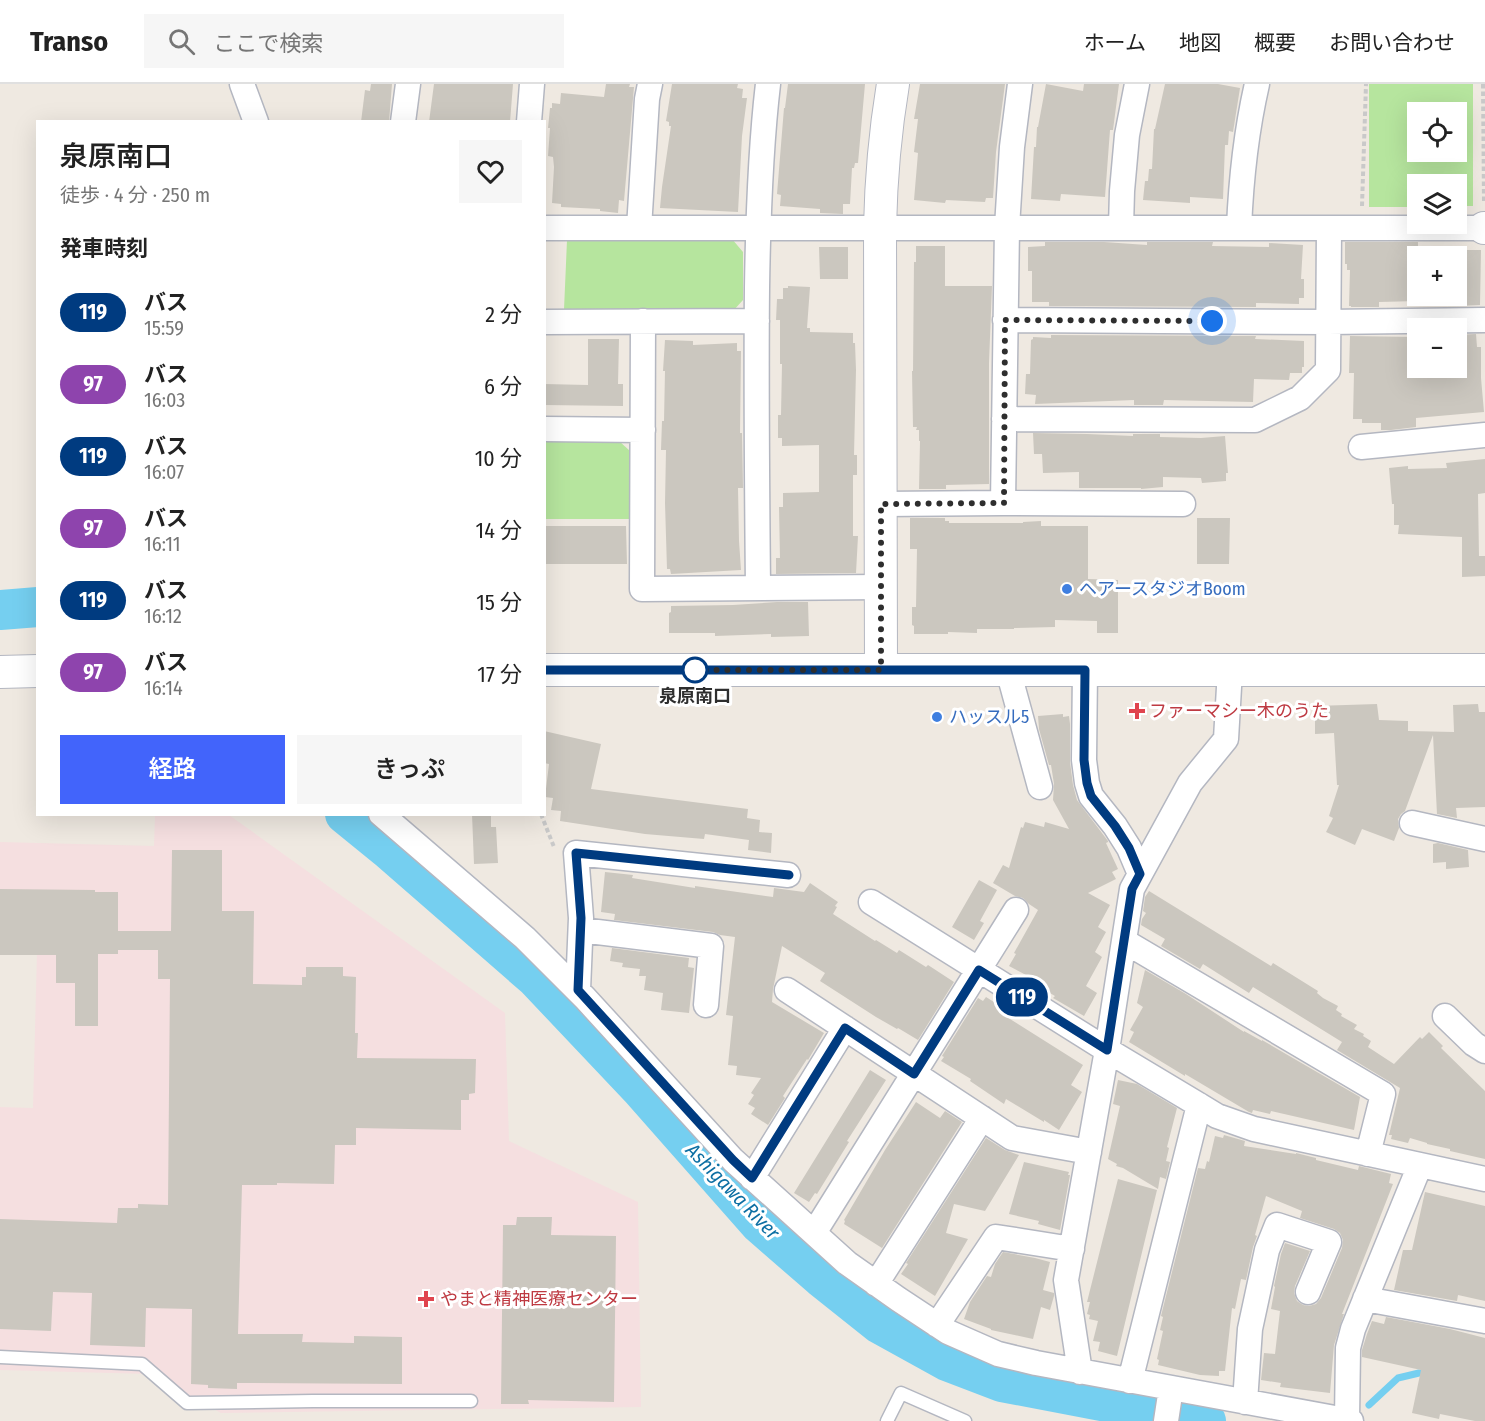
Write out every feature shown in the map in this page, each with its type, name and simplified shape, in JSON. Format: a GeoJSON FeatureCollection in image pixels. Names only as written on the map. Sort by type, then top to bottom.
{"type":"FeatureCollection","features":[{"type":"Feature","properties":{"kind":"street"},"geometry":{"type":"LineString","coordinates":[[242,84],[255,120]]}},
{"type":"Feature","properties":{"kind":"street"},"geometry":{"type":"LineString","coordinates":[[403,120],[408,84]]}},
{"type":"Feature","properties":{"kind":"street"},"geometry":{"type":"LineString","coordinates":[[529,120],[532,84]]}},
{"type":"Feature","properties":{"kind":"street"},"geometry":{"type":"LineString","coordinates":[[639,228],[650,84]]}},
{"type":"Feature","properties":{"kind":"street"},"geometry":{"type":"LineString","coordinates":[[758,588],[758,228],[761,147],[768,84]]}},
{"type":"Feature","properties":{"kind":"street"},"geometry":{"type":"LineString","coordinates":[[881,670],[880,227],[886,130],[893,84]]}},
{"type":"Feature","properties":{"kind":"street"},"geometry":{"type":"LineString","coordinates":[[1004,503],[1006,227],[1012,147],[1020,84]]}},
{"type":"Feature","properties":{"kind":"street"},"geometry":{"type":"LineString","coordinates":[[1121,227],[1127,135],[1137,84]]}},
{"type":"Feature","properties":{"kind":"street"},"geometry":{"type":"LineString","coordinates":[[1239,228],[1241,180],[1257,84]]}},
{"type":"Feature","properties":{"kind":"street"},"geometry":{"type":"LineString","coordinates":[[546,228],[1484,228]]}},
{"type":"Feature","properties":{"kind":"street"},"geometry":{"type":"LineString","coordinates":[[1004,419],[1255,420],[1300,398],[1328,370],[1329,228]]}},
{"type":"Feature","properties":{"kind":"street"},"geometry":{"type":"LineString","coordinates":[[1005,320],[1328,322],[1485,320]]}},
{"type":"Feature","properties":{"kind":"street"},"geometry":{"type":"LineString","coordinates":[[643,321],[642,589],[881,587]]}},
{"type":"Feature","properties":{"kind":"street"},"geometry":{"type":"LineString","coordinates":[[546,322],[757,321]]}},
{"type":"Feature","properties":{"kind":"street"},"geometry":{"type":"LineString","coordinates":[[546,429],[643,430]]}},
{"type":"Feature","properties":{"kind":"street"},"geometry":{"type":"LineString","coordinates":[[1361,447],[1485,435]]}},
{"type":"Feature","properties":{"kind":"street"},"geometry":{"type":"LineString","coordinates":[[881,504],[1182,504]]}},
{"type":"Feature","properties":{"kind":"street"},"geometry":{"type":"LineString","coordinates":[[546,670],[1485,670]]}},
{"type":"Feature","properties":{"kind":"street"},"geometry":{"type":"LineString","coordinates":[[1008,670],[1040,787]]}},
{"type":"Feature","properties":{"kind":"street"},"geometry":{"type":"LineString","coordinates":[[1085,670],[1084,760],[1087,783],[1091,796],[1129,848],[1140,874]]}},
{"type":"Feature","properties":{"kind":"street"},"geometry":{"type":"LineString","coordinates":[[1080,1372],[1066,1280],[1107,1050],[1132,889],[1190,783],[1226,739],[1230,670]]}},
{"type":"Feature","properties":{"kind":"street"},"geometry":{"type":"LineString","coordinates":[[0,672],[36,672]]}},
{"type":"Feature","properties":{"kind":"street"},"geometry":{"type":"LineString","coordinates":[[383,816],[525,938],[578,990],[733,1160],[847,1263],[948,1332],[998,1354],[1036,1364],[1349,1421],[1348,1348],[1353,1329],[1420,1165]]}},
{"type":"Feature","properties":{"kind":"street"},"geometry":{"type":"LineString","coordinates":[[1412,823],[1485,839]]}},
{"type":"Feature","properties":{"kind":"street"},"geometry":{"type":"LineString","coordinates":[[578,990],[581,930],[576,853],[789,875]]}},
{"type":"Feature","properties":{"kind":"street"},"geometry":{"type":"LineString","coordinates":[[871,902],[1217,1116],[1254,1128],[1485,1179]]}},
{"type":"Feature","properties":{"kind":"street"},"geometry":{"type":"LineString","coordinates":[[814,1233],[1016,910]]}},
{"type":"Feature","properties":{"kind":"street"},"geometry":{"type":"LineString","coordinates":[[581,930],[711,946],[706,1005]]}},
{"type":"Feature","properties":{"kind":"street"},"geometry":{"type":"LineString","coordinates":[[1124,941],[1383,1094],[1368,1154]]}},
{"type":"Feature","properties":{"kind":"street"},"geometry":{"type":"LineString","coordinates":[[787,990],[1012,1138],[1089,1152]]}},
{"type":"Feature","properties":{"kind":"street"},"geometry":{"type":"LineString","coordinates":[[1445,1016],[1474,1044],[1485,1051]]}},
{"type":"Feature","properties":{"kind":"street"},"geometry":{"type":"LineString","coordinates":[[752,1178],[845,1028]]}},
{"type":"Feature","properties":{"kind":"street"},"geometry":{"type":"LineString","coordinates":[[1130,1381],[1199,1105]]}},
{"type":"Feature","properties":{"kind":"street"},"geometry":{"type":"LineString","coordinates":[[876,1284],[982,1118]]}},
{"type":"Feature","properties":{"kind":"street"},"geometry":{"type":"LineString","coordinates":[[1245,1402],[1250,1329],[1267,1250],[1277,1225],[1329,1242],[1308,1292]]}},
{"type":"Feature","properties":{"kind":"street"},"geometry":{"type":"LineString","coordinates":[[937,1325],[996,1237],[1072,1250]]}},
{"type":"Feature","properties":{"kind":"street"},"geometry":{"type":"LineString","coordinates":[[1365,1299],[1485,1320]]}},
{"type":"Feature","properties":{"kind":"street"},"geometry":{"type":"LineString","coordinates":[[1166,1421],[1171,1388]]}},
{"type":"Feature","properties":{"kind":"lane"},"geometry":{"type":"LineString","coordinates":[[0,1357],[142,1364],[187,1403],[471,1401]]}},
{"type":"Feature","properties":{"kind":"lane"},"geometry":{"type":"LineString","coordinates":[[886,1421],[901,1393],[949,1418],[965,1421]]}},
{"type":"Feature","properties":{"kind":"path"},"geometry":{"type":"LineString","coordinates":[[1361,228],[1366,84]]}},
{"type":"Feature","properties":{"kind":"path"},"geometry":{"type":"LineString","coordinates":[[1483,84],[1484,228]]}},
{"type":"Feature","properties":{"kind":"shaded area"},"geometry":{"type":"Polygon","coordinates":[[[155,816],[230,816],[505,1013],[509,1141],[638,1202],[641,1407],[221,1413],[148,1374],[0,1370],[0,1107],[33,1108],[37,952],[0,951],[0,842],[154,846],[155,816]]]}},
{"type":"Feature","properties":{"kind":"green space"},"geometry":{"type":"Polygon","coordinates":[[[1369,84],[1473,84],[1473,206],[1467,206],[1467,174],[1407,174],[1407,207],[1369,207],[1369,84]]]}},
{"type":"Feature","properties":{"kind":"green space"},"geometry":{"type":"Polygon","coordinates":[[[732,239],[743,252],[743,300],[733,311],[564,310],[567,240],[732,239]]]}},
{"type":"Feature","properties":{"kind":"green space"},"geometry":{"type":"Polygon","coordinates":[[[546,440],[619,441],[630,451],[630,519],[546,519],[546,440]]]}},
{"type":"Feature","properties":{"kind":"building"},"geometry":{"type":"Polygon","coordinates":[[[371,84],[392,84],[389,120],[361,120],[365,90],[370,91],[371,84]]]}},
{"type":"Feature","properties":{"kind":"building"},"geometry":{"type":"Polygon","coordinates":[[[434,84],[513,84],[510,120],[429,120],[434,84]]]}},
{"type":"Feature","properties":{"kind":"building"},"geometry":{"type":"Polygon","coordinates":[[[606,84],[630,84],[629,87],[634,87],[624,201],[619,200],[618,213],[600,211],[600,209],[561,207],[561,204],[552,203],[554,167],[553,157],[548,156],[550,108],[552,108],[552,103],[560,104],[561,93],[604,97],[606,84]]]}},
{"type":"Feature","properties":{"kind":"building"},"geometry":{"type":"Polygon","coordinates":[[[672,84],[738,84],[737,88],[743,89],[742,98],[747,98],[742,136],[738,212],[660,208],[671,126],[666,121],[672,84]]]}},
{"type":"Feature","properties":{"kind":"building"},"geometry":{"type":"Polygon","coordinates":[[[788,84],[865,84],[858,163],[855,163],[852,168],[850,204],[843,204],[843,214],[820,213],[820,209],[780,206],[781,195],[777,194],[788,84]]]}},
{"type":"Feature","properties":{"kind":"building"},"geometry":{"type":"Polygon","coordinates":[[[920,84],[1005,84],[996,152],[993,198],[986,198],[985,202],[946,200],[945,203],[914,200],[918,153],[914,152],[918,119],[914,119],[920,84]]]}},
{"type":"Feature","properties":{"kind":"building"},"geometry":{"type":"Polygon","coordinates":[[[1046,84],[1083,91],[1084,84],[1119,84],[1113,130],[1110,130],[1105,197],[1061,194],[1060,201],[1031,199],[1034,147],[1036,147],[1037,127],[1046,84]]]}},
{"type":"Feature","properties":{"kind":"building"},"geometry":{"type":"Polygon","coordinates":[[[1165,84],[1218,84],[1240,88],[1233,132],[1229,131],[1228,145],[1225,145],[1223,199],[1190,197],[1190,203],[1143,200],[1145,181],[1148,181],[1149,169],[1152,169],[1154,129],[1165,84]]]}},
{"type":"Feature","properties":{"kind":"building"},"geometry":{"type":"Polygon","coordinates":[[[1045,242],[1147,245],[1147,242],[1213,242],[1212,246],[1269,247],[1269,243],[1303,245],[1301,279],[1304,279],[1304,298],[1299,298],[1299,304],[1256,303],[1256,307],[1049,306],[1049,302],[1032,302],[1032,271],[1028,271],[1028,247],[1045,246],[1045,242]]]}},
{"type":"Feature","properties":{"kind":"building"},"geometry":{"type":"Polygon","coordinates":[[[1345,242],[1418,242],[1418,246],[1407,246],[1407,301],[1379,302],[1379,307],[1349,306],[1350,270],[1347,270],[1347,264],[1345,264],[1345,242]]]}},
{"type":"Feature","properties":{"kind":"building"},"geometry":{"type":"Polygon","coordinates":[[[916,246],[945,246],[945,286],[992,286],[989,363],[989,484],[946,485],[946,489],[919,489],[920,441],[919,430],[913,427],[912,371],[916,246]]]}},
{"type":"Feature","properties":{"kind":"building"},"geometry":{"type":"Polygon","coordinates":[[[819,247],[848,247],[848,279],[820,279],[819,247]]]}},
{"type":"Feature","properties":{"kind":"building"},"geometry":{"type":"Polygon","coordinates":[[[1467,250],[1481,250],[1480,305],[1467,306],[1467,250]]]}},
{"type":"Feature","properties":{"kind":"building"},"geometry":{"type":"Polygon","coordinates":[[[788,286],[810,287],[807,328],[810,328],[810,332],[853,333],[856,370],[854,455],[857,455],[857,475],[853,475],[853,536],[858,536],[856,573],[776,574],[776,558],[780,558],[779,507],[783,507],[783,493],[819,492],[819,445],[782,446],[782,438],[778,438],[782,364],[780,364],[780,320],[776,320],[777,299],[783,299],[783,288],[788,288],[788,286]]]}},
{"type":"Feature","properties":{"kind":"building"},"geometry":{"type":"Polygon","coordinates":[[[1467,334],[1476,334],[1477,347],[1481,347],[1484,412],[1416,418],[1416,427],[1391,430],[1381,430],[1381,423],[1362,423],[1362,419],[1353,419],[1354,373],[1349,373],[1350,336],[1407,337],[1407,378],[1467,378],[1467,334]]]}},
{"type":"Feature","properties":{"kind":"building"},"geometry":{"type":"Polygon","coordinates":[[[1051,335],[1256,336],[1255,339],[1304,341],[1304,367],[1302,367],[1302,373],[1290,373],[1289,380],[1254,379],[1253,402],[1164,400],[1163,405],[1134,405],[1134,400],[1035,404],[1036,395],[1025,394],[1026,374],[1030,374],[1031,340],[1033,337],[1051,338],[1051,335]]]}},
{"type":"Feature","properties":{"kind":"building"},"geometry":{"type":"Polygon","coordinates":[[[588,339],[619,339],[618,384],[623,384],[623,406],[546,405],[546,384],[588,385],[588,339]]]}},
{"type":"Feature","properties":{"kind":"building"},"geometry":{"type":"Polygon","coordinates":[[[665,340],[693,341],[693,345],[737,343],[737,351],[741,351],[740,433],[742,433],[743,488],[738,488],[741,570],[671,574],[670,569],[667,569],[666,450],[661,450],[662,421],[664,421],[665,340]]]}},
{"type":"Feature","properties":{"kind":"building"},"geometry":{"type":"Polygon","coordinates":[[[1033,433],[1133,436],[1133,434],[1160,434],[1160,437],[1201,438],[1225,436],[1228,473],[1226,473],[1226,481],[1202,483],[1201,478],[1163,477],[1163,487],[1079,488],[1079,472],[1043,473],[1042,454],[1034,454],[1033,433]]]}},
{"type":"Feature","properties":{"kind":"building"},"geometry":{"type":"Polygon","coordinates":[[[1485,459],[1485,493],[1478,494],[1479,556],[1485,556],[1485,576],[1462,577],[1462,537],[1398,534],[1399,525],[1394,525],[1394,504],[1392,504],[1389,468],[1408,466],[1408,469],[1447,468],[1446,463],[1485,459]]]}},
{"type":"Feature","properties":{"kind":"building"},"geometry":{"type":"Polygon","coordinates":[[[910,518],[945,518],[945,521],[949,523],[1041,521],[1041,526],[1088,526],[1088,579],[1118,580],[1118,633],[1097,633],[1097,621],[1055,620],[1055,627],[977,629],[977,633],[914,634],[912,607],[916,607],[917,549],[910,549],[910,518]]]}},
{"type":"Feature","properties":{"kind":"building"},"geometry":{"type":"Polygon","coordinates":[[[1197,518],[1230,518],[1229,564],[1197,564],[1197,518]]]}},
{"type":"Feature","properties":{"kind":"building"},"geometry":{"type":"Polygon","coordinates":[[[546,526],[626,526],[627,564],[546,564],[546,526]]]}},
{"type":"Feature","properties":{"kind":"building"},"geometry":{"type":"Polygon","coordinates":[[[808,602],[809,636],[771,637],[771,634],[715,636],[715,633],[669,633],[671,606],[808,602]]]}},
{"type":"Feature","properties":{"kind":"building"},"geometry":{"type":"Polygon","coordinates":[[[1377,704],[1379,720],[1408,721],[1408,731],[1454,732],[1453,705],[1478,704],[1479,712],[1485,712],[1485,807],[1456,808],[1457,818],[1437,814],[1433,735],[1405,811],[1398,819],[1399,828],[1394,841],[1362,829],[1355,845],[1326,832],[1333,818],[1329,816],[1339,785],[1337,785],[1334,733],[1315,734],[1315,706],[1377,704]]]}},
{"type":"Feature","properties":{"kind":"building"},"geometry":{"type":"Polygon","coordinates":[[[1063,714],[1063,717],[1069,716],[1070,762],[1077,800],[1108,841],[1106,843],[1118,869],[1112,872],[1116,879],[1088,893],[1110,905],[1098,927],[1106,932],[1095,952],[1102,957],[1086,986],[1097,993],[1084,1016],[1053,998],[1055,996],[1024,978],[1026,975],[1009,966],[1038,910],[1023,898],[993,883],[1003,865],[1009,868],[1021,827],[1023,828],[1025,822],[1044,827],[1045,822],[1069,829],[1053,800],[1054,784],[1051,765],[1049,765],[1039,729],[1038,716],[1063,714]]]}},
{"type":"Feature","properties":{"kind":"building"},"geometry":{"type":"Polygon","coordinates":[[[546,731],[601,744],[591,789],[748,809],[747,818],[760,820],[759,832],[772,833],[771,853],[748,850],[749,840],[705,834],[704,839],[645,834],[560,821],[561,811],[551,810],[553,798],[546,797],[549,764],[546,763],[546,731]]]}},
{"type":"Feature","properties":{"kind":"building"},"geometry":{"type":"Polygon","coordinates":[[[472,816],[491,816],[491,827],[496,827],[498,863],[474,864],[472,816]]]}},
{"type":"Feature","properties":{"kind":"building"},"geometry":{"type":"Polygon","coordinates":[[[1438,843],[1468,850],[1469,867],[1446,869],[1446,862],[1433,863],[1433,844],[1438,843]]]}},
{"type":"Feature","properties":{"kind":"building"},"geometry":{"type":"Polygon","coordinates":[[[172,850],[222,850],[222,911],[254,911],[253,984],[302,985],[302,977],[306,977],[306,967],[343,967],[343,976],[356,977],[357,1058],[476,1059],[475,1093],[469,1094],[469,1100],[461,1100],[461,1130],[356,1128],[356,1145],[335,1145],[334,1184],[242,1185],[238,1334],[303,1334],[302,1342],[354,1343],[354,1336],[402,1337],[402,1384],[237,1383],[237,1389],[208,1388],[208,1385],[191,1384],[192,1309],[146,1308],[145,1347],[90,1345],[92,1293],[53,1292],[51,1331],[0,1329],[0,1219],[117,1223],[118,1208],[138,1208],[138,1204],[168,1205],[170,979],[158,979],[158,950],[118,950],[118,954],[98,954],[98,1026],[75,1026],[75,983],[56,983],[56,955],[0,955],[0,889],[118,892],[118,931],[171,931],[172,850]]]}},
{"type":"Feature","properties":{"kind":"building"},"geometry":{"type":"Polygon","coordinates":[[[605,872],[633,875],[632,878],[695,888],[695,886],[773,897],[774,888],[804,892],[810,883],[838,902],[833,914],[875,941],[897,953],[899,950],[926,967],[928,965],[954,982],[918,1040],[876,1017],[820,981],[825,973],[782,946],[772,1002],[824,1033],[783,1096],[785,1098],[768,1125],[751,1114],[755,1108],[748,1104],[754,1095],[751,1093],[761,1078],[736,1075],[737,1066],[728,1065],[733,1016],[726,1015],[735,937],[713,932],[614,920],[615,914],[601,912],[605,872]]]}},
{"type":"Feature","properties":{"kind":"building"},"geometry":{"type":"Polygon","coordinates":[[[979,880],[997,890],[980,921],[984,923],[974,940],[952,927],[979,880]]]}},
{"type":"Feature","properties":{"kind":"building"},"geometry":{"type":"Polygon","coordinates":[[[1149,891],[1271,966],[1273,963],[1318,991],[1317,993],[1323,998],[1338,1006],[1336,1010],[1342,1014],[1341,1016],[1357,1025],[1354,1029],[1371,1041],[1368,1047],[1394,1064],[1420,1037],[1422,1039],[1429,1032],[1443,1046],[1441,1048],[1485,1091],[1485,1159],[1410,1138],[1408,1143],[1391,1139],[1392,1135],[1389,1135],[1400,1088],[1337,1050],[1342,1042],[1253,987],[1249,993],[1203,964],[1200,969],[1161,946],[1165,939],[1141,925],[1146,913],[1143,911],[1145,897],[1149,891]]]}},
{"type":"Feature","properties":{"kind":"building"},"geometry":{"type":"Polygon","coordinates":[[[612,948],[689,958],[688,967],[694,968],[689,1013],[661,1010],[663,993],[644,990],[646,976],[639,976],[640,969],[622,967],[623,963],[610,961],[612,948]]]}},
{"type":"Feature","properties":{"kind":"building"},"geometry":{"type":"Polygon","coordinates":[[[1145,970],[1244,1032],[1262,1040],[1360,1097],[1354,1130],[1271,1111],[1270,1114],[1253,1110],[1252,1113],[1249,1112],[1129,1042],[1134,1032],[1130,1030],[1143,1007],[1137,1003],[1145,970]]]}},
{"type":"Feature","properties":{"kind":"building"},"geometry":{"type":"Polygon","coordinates":[[[986,997],[1005,1009],[1002,1014],[1083,1065],[1071,1085],[1082,1092],[1059,1130],[1006,1099],[1004,1104],[970,1081],[971,1079],[941,1061],[978,998],[983,1001],[986,997]]]}},
{"type":"Feature","properties":{"kind":"building"},"geometry":{"type":"Polygon","coordinates":[[[870,1070],[886,1080],[817,1194],[815,1193],[809,1202],[794,1193],[870,1070]]]}},
{"type":"Feature","properties":{"kind":"building"},"geometry":{"type":"Polygon","coordinates":[[[1118,1080],[1137,1084],[1177,1108],[1167,1147],[1169,1148],[1166,1161],[1170,1162],[1166,1179],[1160,1177],[1158,1189],[1116,1166],[1117,1164],[1108,1159],[1120,1106],[1113,1104],[1118,1080]]]}},
{"type":"Feature","properties":{"kind":"building"},"geometry":{"type":"Polygon","coordinates":[[[916,1102],[940,1118],[945,1111],[962,1122],[882,1248],[844,1224],[844,1220],[916,1102]]]}},
{"type":"Feature","properties":{"kind":"building"},"geometry":{"type":"Polygon","coordinates":[[[1224,1135],[1245,1141],[1244,1146],[1296,1153],[1358,1170],[1359,1166],[1391,1174],[1389,1183],[1393,1184],[1342,1314],[1344,1314],[1334,1345],[1330,1393],[1280,1387],[1281,1383],[1261,1380],[1264,1353],[1275,1354],[1280,1311],[1271,1309],[1274,1286],[1285,1243],[1310,1251],[1294,1293],[1297,1301],[1309,1306],[1316,1304],[1321,1298],[1342,1248],[1343,1240],[1340,1233],[1334,1229],[1300,1218],[1302,1211],[1266,1196],[1246,1280],[1241,1279],[1235,1309],[1232,1308],[1225,1371],[1219,1371],[1219,1376],[1200,1375],[1158,1365],[1159,1360],[1157,1359],[1163,1331],[1160,1330],[1163,1317],[1161,1316],[1198,1168],[1205,1169],[1207,1161],[1209,1162],[1215,1136],[1223,1138],[1224,1135]]]}},
{"type":"Feature","properties":{"kind":"building"},"geometry":{"type":"Polygon","coordinates":[[[986,1138],[1005,1150],[1019,1155],[985,1211],[954,1204],[946,1233],[968,1239],[935,1296],[901,1274],[986,1138]]]}},
{"type":"Feature","properties":{"kind":"building"},"geometry":{"type":"Polygon","coordinates":[[[1024,1162],[1069,1172],[1060,1230],[1038,1224],[1039,1221],[1009,1214],[1024,1162]]]}},
{"type":"Feature","properties":{"kind":"building"},"geometry":{"type":"Polygon","coordinates":[[[1118,1179],[1157,1190],[1117,1356],[1098,1351],[1100,1342],[1093,1341],[1098,1321],[1089,1319],[1090,1315],[1087,1314],[1090,1302],[1087,1302],[1118,1179]]]}},
{"type":"Feature","properties":{"kind":"building"},"geometry":{"type":"Polygon","coordinates":[[[1425,1192],[1485,1206],[1485,1301],[1458,1295],[1457,1301],[1394,1290],[1403,1250],[1412,1250],[1425,1192]]]}},
{"type":"Feature","properties":{"kind":"building"},"geometry":{"type":"Polygon","coordinates":[[[517,1217],[552,1217],[551,1235],[616,1236],[614,1402],[528,1400],[529,1404],[501,1404],[503,1225],[516,1225],[517,1217]]]}},
{"type":"Feature","properties":{"kind":"building"},"geometry":{"type":"Polygon","coordinates":[[[1003,1252],[1050,1262],[1043,1290],[1054,1293],[1054,1296],[1050,1310],[1041,1307],[1033,1339],[991,1330],[964,1319],[970,1302],[987,1276],[991,1277],[995,1264],[1003,1252]]]}},
{"type":"Feature","properties":{"kind":"building"},"geometry":{"type":"Polygon","coordinates":[[[1386,1317],[1485,1338],[1485,1421],[1440,1414],[1439,1419],[1412,1413],[1421,1370],[1362,1357],[1362,1350],[1372,1321],[1384,1324],[1386,1317]]]}},
{"type":"Feature","properties":{"kind":"waterway","name":"Ashigawa River"},"geometry":{"type":"LineString","coordinates":[[0,610],[36,607]]}},
{"type":"Feature","properties":{"kind":"waterway","name":"Ashigawa River"},"geometry":{"type":"LineString","coordinates":[[347,816],[536,978],[641,1089],[760,1224],[880,1324],[947,1361],[1002,1382],[1206,1421]]}},
{"type":"Feature","properties":{"kind":"waterway"},"geometry":{"type":"LineString","coordinates":[[1369,1405],[1398,1378],[1430,1373]]}},
{"type":"Feature","properties":{"kind":"bus line","name":"119"},"geometry":{"type":"LineString","coordinates":[[546,670],[1085,670],[1084,760],[1087,783],[1091,796],[1129,848],[1140,874],[1132,889],[1107,1050],[979,970],[914,1074],[845,1028],[752,1178],[578,990],[581,918],[576,853],[789,875]]}},
{"type":"Feature","properties":{"kind":"place","name":"ヘアースタジオBoom"},"geometry":{"type":"Point","coordinates":[1067,589]}},
{"type":"Feature","properties":{"kind":"place","name":"泉原南口"},"geometry":{"type":"Point","coordinates":[695,670]}},
{"type":"Feature","properties":{"kind":"place","name":"ファーマシー木のうた"},"geometry":{"type":"Point","coordinates":[1137,711]}},
{"type":"Feature","properties":{"kind":"place","name":"ハッスル5"},"geometry":{"type":"Point","coordinates":[937,717]}},
{"type":"Feature","properties":{"kind":"place","name":"やまと精神医療センター"},"geometry":{"type":"Point","coordinates":[426,1299]}},
{"type":"Feature","properties":{"kind":"route"},"geometry":{"type":"LineString","coordinates":[[695,670],[881,670],[881,504],[1004,503],[1005,320],[1212,321]]}}]}
